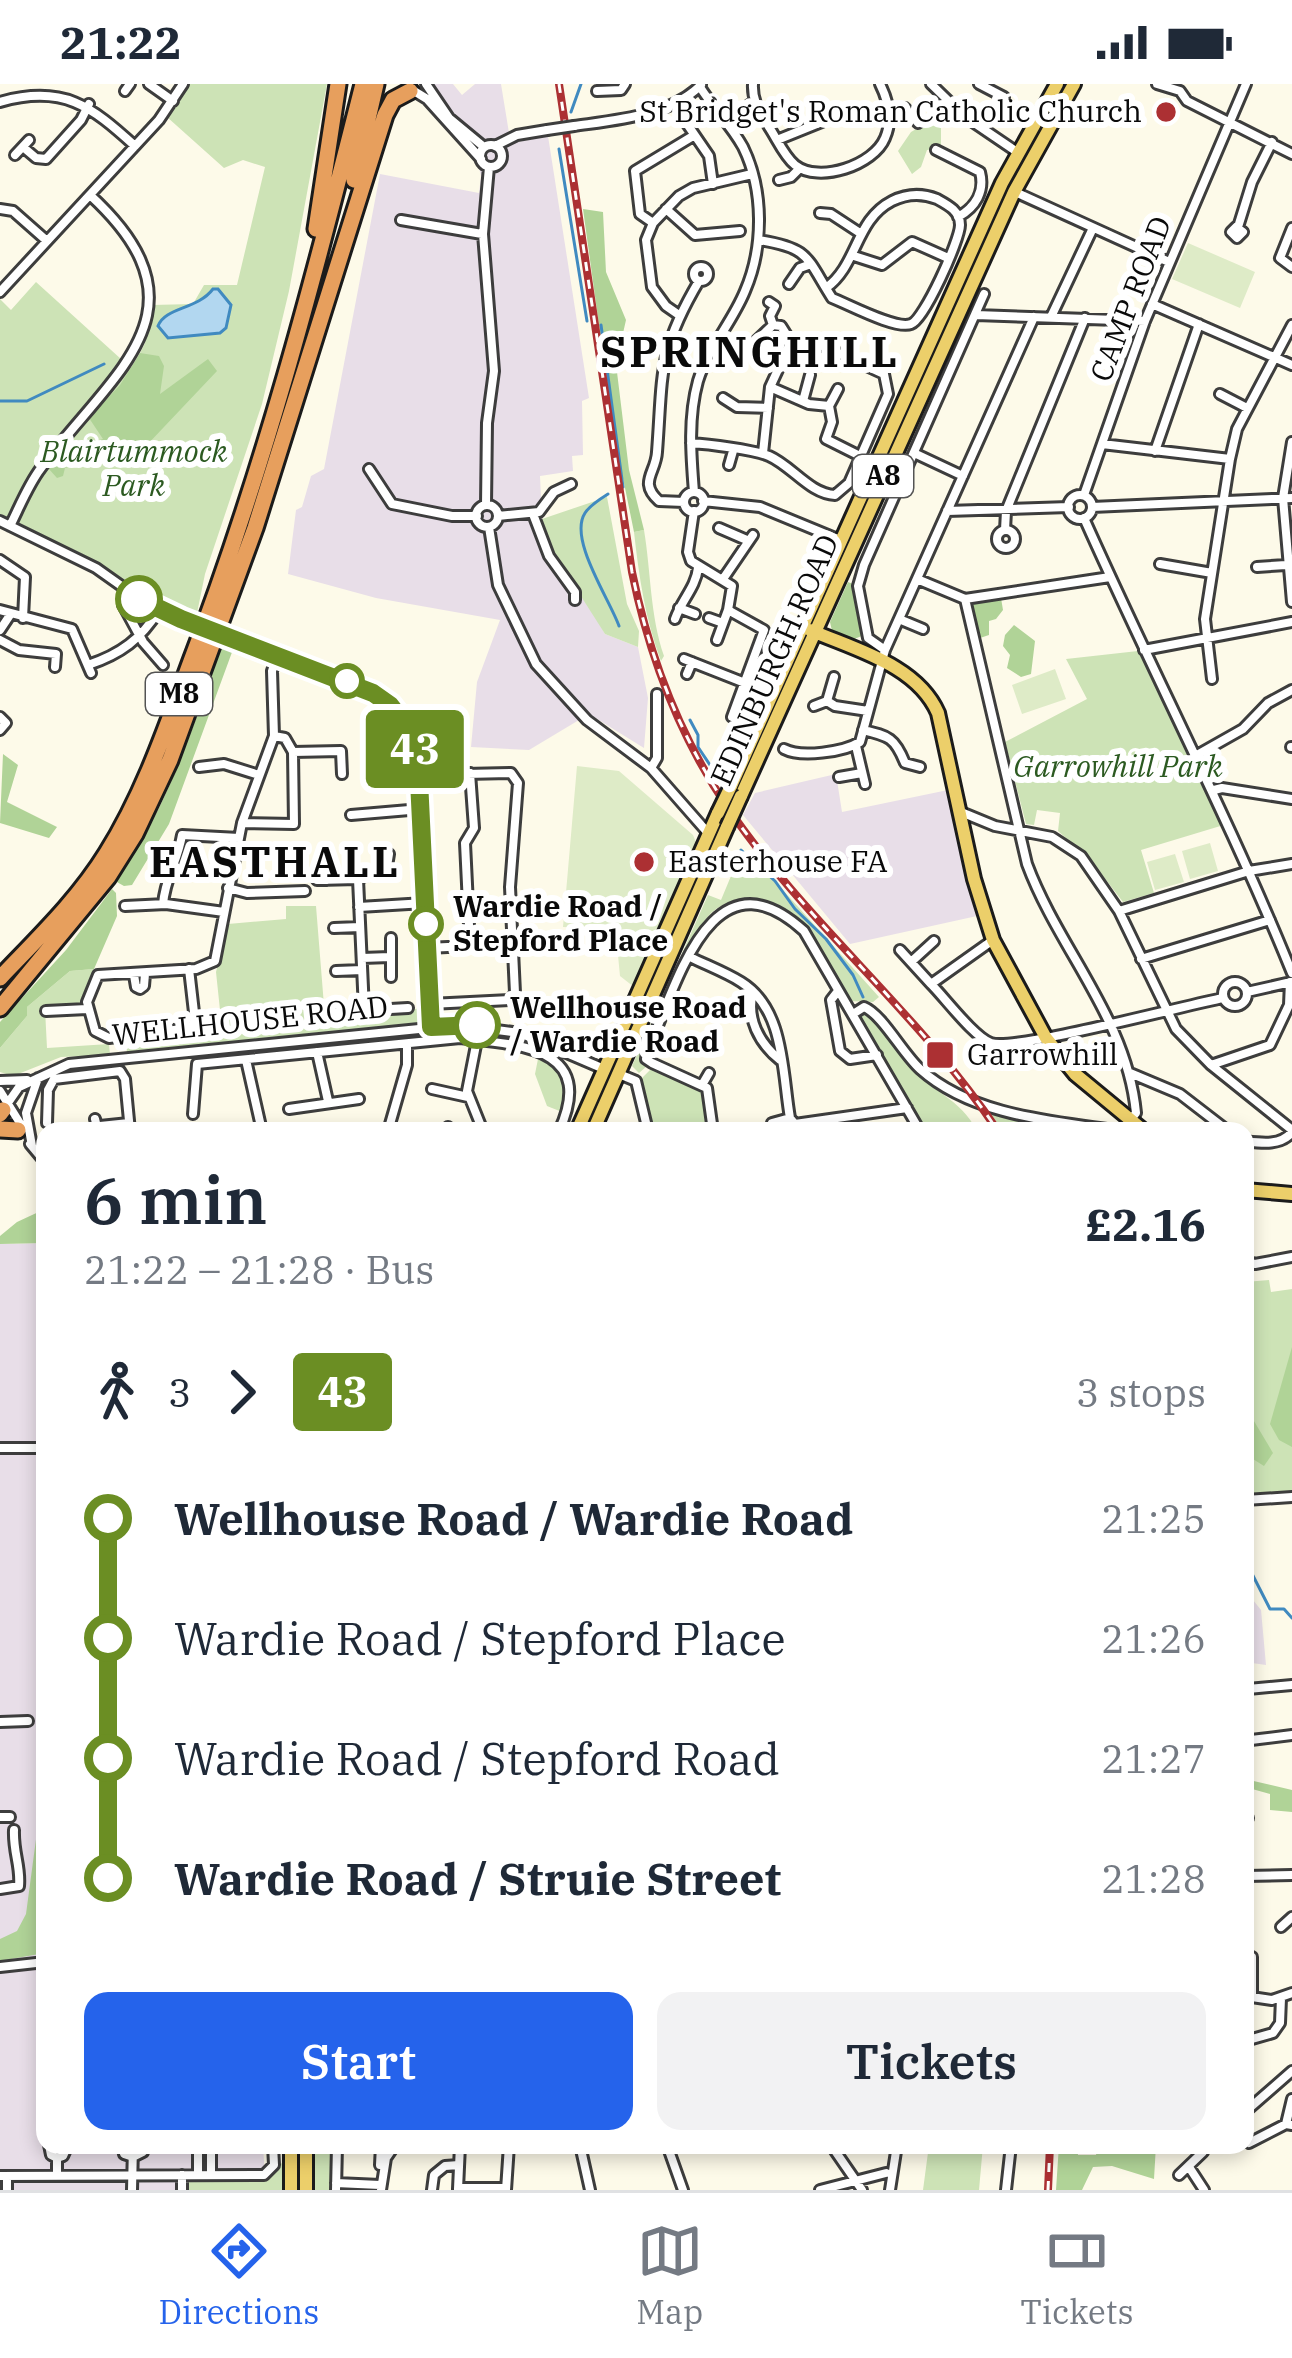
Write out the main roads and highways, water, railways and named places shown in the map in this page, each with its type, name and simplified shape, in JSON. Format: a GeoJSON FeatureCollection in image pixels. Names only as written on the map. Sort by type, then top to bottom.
{"type":"FeatureCollection","features":[{"type":"Feature","properties":{"kind":"highway"},"geometry":{"type":"LineString","coordinates":[[295,375],[338,84]]}},
{"type":"Feature","properties":{"kind":"highway","name":"M8"},"geometry":{"type":"LineString","coordinates":[[295,375],[363,84]]}},
{"type":"Feature","properties":{"kind":"highway","name":"M8"},"geometry":{"type":"LineString","coordinates":[[0,1004],[108,877],[163,777],[237,580],[376,84]]}},
{"type":"Feature","properties":{"kind":"highway","name":"M8"},"geometry":{"type":"LineString","coordinates":[[0,977],[65,910],[108,852],[157,752],[385,115],[394,100],[415,87]]}},
{"type":"Feature","properties":{"kind":"main road","name":"EDINBURGH ROAD"},"geometry":{"type":"LineString","coordinates":[[581,1122],[644,998],[846,543],[944,344],[1000,205],[1057,84]]}},
{"type":"Feature","properties":{"kind":"main road","name":"EDINBURGH ROAD"},"geometry":{"type":"LineString","coordinates":[[1000,205],[1014,192],[1023,155],[1074,84]]}},
{"type":"Feature","properties":{"kind":"main road"},"geometry":{"type":"LineString","coordinates":[[809,630],[883,655],[930,695],[982,912],[993,940],[1046,1038],[1122,1122]]}},
{"type":"Feature","properties":{"kind":"main road","name":"EDINBURGH ROAD"},"geometry":{"type":"LineString","coordinates":[[719,834],[718,813],[736,791]]}},
{"type":"Feature","properties":{"kind":"main road","name":"EDINBURGH ROAD"},"geometry":{"type":"LineString","coordinates":[[597,1122],[644,998]]}},
{"type":"Feature","properties":{"kind":"main road"},"geometry":{"type":"LineString","coordinates":[[604,1070],[619,1074]]}},
{"type":"Feature","properties":{"kind":"main road"},"geometry":{"type":"LineString","coordinates":[[1254,1191],[1292,1195]]}},
{"type":"Feature","properties":{"kind":"main road"},"geometry":{"type":"LineString","coordinates":[[291,2154],[291,2190]]}},
{"type":"Feature","properties":{"kind":"main road"},"geometry":{"type":"LineString","coordinates":[[306,2154],[306,2190]]}},
{"type":"Feature","properties":{"kind":"water"},"geometry":{"type":"Polygon","coordinates":[[[213,289],[231,305],[226,328],[220,333],[168,338],[158,326],[162,320],[213,289]]]}},
{"type":"Feature","properties":{"kind":"waterway"},"geometry":{"type":"LineString","coordinates":[[571,112],[581,84]]}},
{"type":"Feature","properties":{"kind":"waterway"},"geometry":{"type":"LineString","coordinates":[[559,149],[587,321]]}},
{"type":"Feature","properties":{"kind":"waterway"},"geometry":{"type":"LineString","coordinates":[[601,325],[623,487]]}},
{"type":"Feature","properties":{"kind":"waterway"},"geometry":{"type":"LineString","coordinates":[[0,401],[27,401],[104,364]]}},
{"type":"Feature","properties":{"kind":"waterway"},"geometry":{"type":"LineString","coordinates":[[608,494],[585,513],[582,538],[619,626]]}},
{"type":"Feature","properties":{"kind":"waterway"},"geometry":{"type":"LineString","coordinates":[[690,720],[698,747],[720,780]]}},
{"type":"Feature","properties":{"kind":"waterway"},"geometry":{"type":"LineString","coordinates":[[741,850],[826,939],[863,997]]}},
{"type":"Feature","properties":{"kind":"waterway"},"geometry":{"type":"LineString","coordinates":[[1254,1578],[1270,1609],[1284,1609],[1292,1618]]}},
{"type":"Feature","properties":{"kind":"railway"},"geometry":{"type":"LineString","coordinates":[[559,84],[632,572],[668,695],[711,781],[759,850],[934,1047],[992,1122]]}},
{"type":"Feature","properties":{"kind":"railway"},"geometry":{"type":"LineString","coordinates":[[1048,2190],[1050,2154]]}},
{"type":"Feature","properties":{"kind":"place","name":"St Bridget's Roman Catholic Church"},"geometry":{"type":"Point","coordinates":[1166,112]}},
{"type":"Feature","properties":{"kind":"place","name":"Easterhouse FA"},"geometry":{"type":"Point","coordinates":[644,862]}},
{"type":"Feature","properties":{"kind":"place","name":"Wardie Road / Stepford Place"},"geometry":{"type":"Point","coordinates":[426,924]}},
{"type":"Feature","properties":{"kind":"place","name":"Wellhouse Road / Wardie Road"},"geometry":{"type":"Point","coordinates":[477,1025]}},
{"type":"Feature","properties":{"kind":"place","name":"Garrowhill"},"geometry":{"type":"Point","coordinates":[940,1055]}},
{"type":"Feature","properties":{"kind":"district","name":"SPRINGHILL"},"geometry":{"type":"Point","coordinates":[750,352]}},
{"type":"Feature","properties":{"kind":"district","name":"EASTHALL"},"geometry":{"type":"Point","coordinates":[275,862]}},
{"type":"Feature","properties":{"kind":"park label","name":"Blairtummock Park"},"geometry":{"type":"Point","coordinates":[134,470]}},
{"type":"Feature","properties":{"kind":"park label","name":"Garrowhill Park"},"geometry":{"type":"Point","coordinates":[1118,767]}}]}
